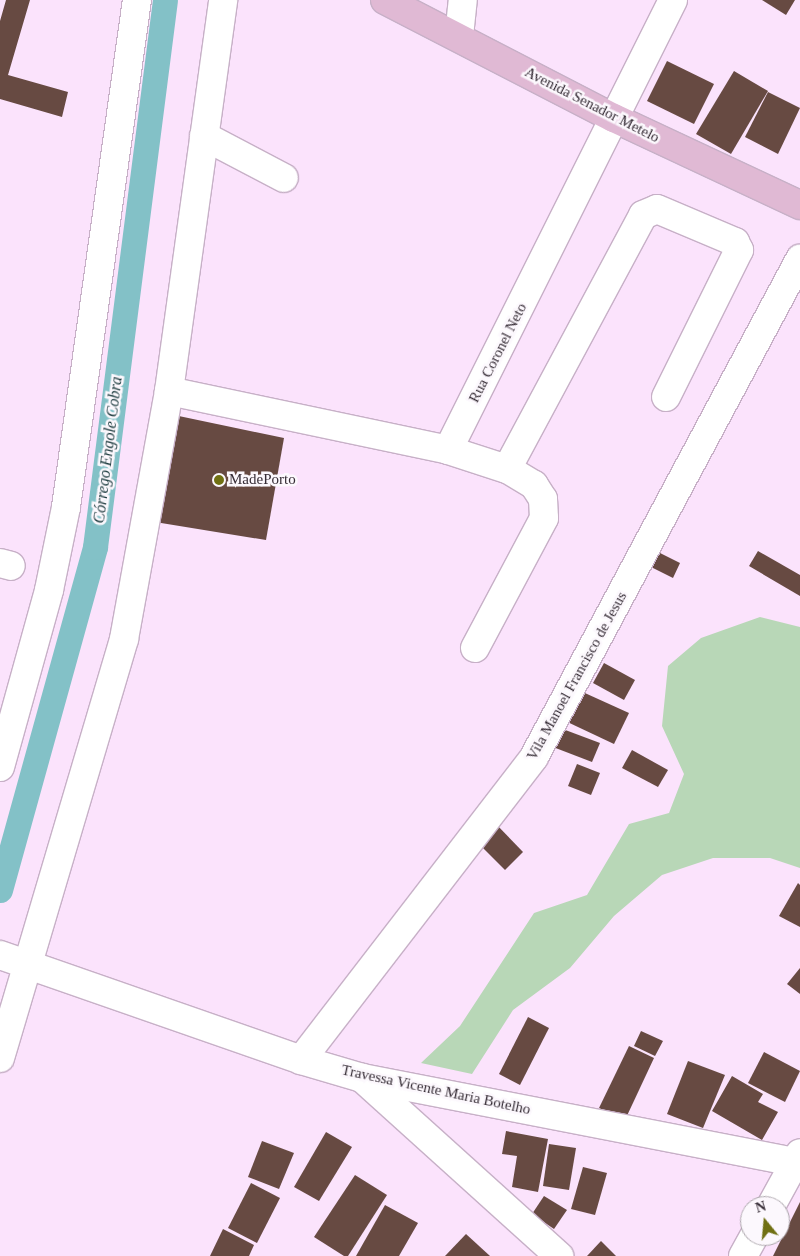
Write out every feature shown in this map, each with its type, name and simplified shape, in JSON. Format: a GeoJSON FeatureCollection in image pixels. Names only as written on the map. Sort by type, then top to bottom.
{"type":"FeatureCollection","features":[{"type":"Feature","properties":{"kind":"main road","name":"Avenida Senador Metelo"},"geometry":{"type":"LineString","coordinates":[[385,0],[459,36],[614,118],[800,206]]}},
{"type":"Feature","properties":{"kind":"street"},"geometry":{"type":"LineString","coordinates":[[0,767],[49,590],[66,507],[137,0]]}},
{"type":"Feature","properties":{"kind":"street"},"geometry":{"type":"LineString","coordinates":[[0,1058],[124,639],[169,391],[223,0]]}},
{"type":"Feature","properties":{"kind":"street"},"geometry":{"type":"LineString","coordinates":[[459,36],[464,0]]}},
{"type":"Feature","properties":{"kind":"street","name":"Rua Coronel Neto"},"geometry":{"type":"LineString","coordinates":[[448,450],[673,0]]}},
{"type":"Feature","properties":{"kind":"street"},"geometry":{"type":"LineString","coordinates":[[204,136],[284,178]]}},
{"type":"Feature","properties":{"kind":"street"},"geometry":{"type":"LineString","coordinates":[[507,470],[643,215],[657,209],[735,242],[739,250],[666,397]]}},
{"type":"Feature","properties":{"kind":"street","name":"Vila Manoel Francisco de Jesus"},"geometry":{"type":"LineString","coordinates":[[301,1060],[534,757],[800,259]]}},
{"type":"Feature","properties":{"kind":"street"},"geometry":{"type":"LineString","coordinates":[[169,391],[448,450],[507,470],[534,485],[543,499],[544,518],[475,648]]}},
{"type":"Feature","properties":{"kind":"street","name":"Travessa Vicente Maria Botelho"},"geometry":{"type":"LineString","coordinates":[[0,955],[301,1060],[362,1078],[798,1157]]}},
{"type":"Feature","properties":{"kind":"street"},"geometry":{"type":"LineString","coordinates":[[362,1078],[559,1256]]}},
{"type":"Feature","properties":{"kind":"street"},"geometry":{"type":"LineString","coordinates":[[777,1196],[798,1157]]}},
{"type":"Feature","properties":{"kind":"green space"},"geometry":{"type":"Polygon","coordinates":[[[760,617],[800,627],[800,868],[770,858],[713,858],[662,875],[614,916],[570,968],[513,1010],[472,1074],[421,1063],[460,1026],[534,913],[587,895],[629,824],[669,813],[684,774],[662,726],[668,666],[701,638],[760,617]]]}},
{"type":"Feature","properties":{"kind":"building"},"geometry":{"type":"Polygon","coordinates":[[[6,0],[30,0],[8,75],[68,92],[62,117],[0,99],[0,21],[6,0]]]}},
{"type":"Feature","properties":{"kind":"building"},"geometry":{"type":"Polygon","coordinates":[[[762,0],[795,0],[786,15],[762,0]]]}},
{"type":"Feature","properties":{"kind":"building"},"geometry":{"type":"Polygon","coordinates":[[[667,61],[714,84],[694,124],[647,101],[667,61]]]}},
{"type":"Feature","properties":{"kind":"building"},"geometry":{"type":"Polygon","coordinates":[[[734,71],[768,91],[731,154],[696,134],[734,71]]]}},
{"type":"Feature","properties":{"kind":"building"},"geometry":{"type":"Polygon","coordinates":[[[768,92],[800,108],[778,154],[745,137],[768,92]]]}},
{"type":"Feature","properties":{"kind":"building","name":"MadePorto"},"geometry":{"type":"Polygon","coordinates":[[[174,415],[284,438],[266,540],[155,522],[174,415]]]}},
{"type":"Feature","properties":{"kind":"building"},"geometry":{"type":"Polygon","coordinates":[[[650,548],[680,563],[673,578],[643,563],[650,548]]]}},
{"type":"Feature","properties":{"kind":"building"},"geometry":{"type":"Polygon","coordinates":[[[758,551],[800,575],[800,596],[749,566],[758,551]]]}},
{"type":"Feature","properties":{"kind":"building"},"geometry":{"type":"Polygon","coordinates":[[[604,663],[635,680],[624,700],[593,683],[604,663]]]}},
{"type":"Feature","properties":{"kind":"building"},"geometry":{"type":"Polygon","coordinates":[[[576,689],[629,713],[614,744],[561,719],[576,689]]]}},
{"type":"Feature","properties":{"kind":"building"},"geometry":{"type":"Polygon","coordinates":[[[560,728],[600,743],[592,762],[553,747],[560,728]]]}},
{"type":"Feature","properties":{"kind":"building"},"geometry":{"type":"Polygon","coordinates":[[[632,750],[668,770],[658,787],[622,768],[632,750]]]}},
{"type":"Feature","properties":{"kind":"building"},"geometry":{"type":"Polygon","coordinates":[[[577,764],[600,773],[591,795],[568,786],[577,764]]]}},
{"type":"Feature","properties":{"kind":"building"},"geometry":{"type":"Polygon","coordinates":[[[494,822],[523,852],[505,870],[475,840],[494,822]]]}},
{"type":"Feature","properties":{"kind":"building"},"geometry":{"type":"Polygon","coordinates":[[[798,883],[800,885],[800,927],[779,916],[798,883]]]}},
{"type":"Feature","properties":{"kind":"building"},"geometry":{"type":"Polygon","coordinates":[[[800,968],[800,994],[787,984],[800,968]]]}},
{"type":"Feature","properties":{"kind":"building"},"geometry":{"type":"Polygon","coordinates":[[[528,1017],[549,1028],[520,1085],[499,1074],[528,1017]]]}},
{"type":"Feature","properties":{"kind":"building"},"geometry":{"type":"Polygon","coordinates":[[[641,1031],[663,1041],[655,1056],[634,1046],[641,1031]]]}},
{"type":"Feature","properties":{"kind":"building"},"geometry":{"type":"Polygon","coordinates":[[[629,1046],[654,1058],[625,1120],[599,1108],[629,1046]]]}},
{"type":"Feature","properties":{"kind":"building"},"geometry":{"type":"Polygon","coordinates":[[[764,1052],[800,1071],[785,1102],[748,1083],[764,1052]]]}},
{"type":"Feature","properties":{"kind":"building"},"geometry":{"type":"Polygon","coordinates":[[[688,1061],[725,1075],[703,1128],[667,1114],[688,1061]]]}},
{"type":"Feature","properties":{"kind":"building"},"geometry":{"type":"Polygon","coordinates":[[[732,1076],[763,1094],[758,1102],[778,1112],[762,1140],[712,1111],[732,1076]]]}},
{"type":"Feature","properties":{"kind":"building"},"geometry":{"type":"Polygon","coordinates":[[[506,1131],[548,1139],[538,1192],[512,1187],[517,1156],[502,1154],[506,1131]]]}},
{"type":"Feature","properties":{"kind":"building"},"geometry":{"type":"Polygon","coordinates":[[[326,1132],[352,1147],[319,1201],[294,1187],[326,1132]]]}},
{"type":"Feature","properties":{"kind":"building"},"geometry":{"type":"Polygon","coordinates":[[[262,1141],[294,1153],[279,1189],[248,1177],[262,1141]]]}},
{"type":"Feature","properties":{"kind":"building"},"geometry":{"type":"Polygon","coordinates":[[[549,1144],[576,1148],[569,1190],[543,1186],[549,1144]]]}},
{"type":"Feature","properties":{"kind":"building"},"geometry":{"type":"Polygon","coordinates":[[[583,1167],[607,1173],[595,1215],[571,1209],[583,1167]]]}},
{"type":"Feature","properties":{"kind":"building"},"geometry":{"type":"Polygon","coordinates":[[[355,1175],[387,1195],[348,1256],[344,1256],[314,1237],[355,1175]]]}},
{"type":"Feature","properties":{"kind":"building"},"geometry":{"type":"Polygon","coordinates":[[[251,1183],[280,1198],[257,1243],[228,1228],[251,1183]]]}},
{"type":"Feature","properties":{"kind":"building"},"geometry":{"type":"Polygon","coordinates":[[[544,1196],[567,1210],[554,1229],[532,1214],[544,1196]]]}},
{"type":"Feature","properties":{"kind":"building"},"geometry":{"type":"Polygon","coordinates":[[[800,1202],[800,1256],[773,1256],[778,1246],[790,1246],[790,1222],[800,1202]]]}},
{"type":"Feature","properties":{"kind":"building"},"geometry":{"type":"Polygon","coordinates":[[[385,1205],[418,1223],[399,1256],[356,1256],[385,1205]]]}},
{"type":"Feature","properties":{"kind":"building"},"geometry":{"type":"Polygon","coordinates":[[[223,1229],[254,1245],[249,1256],[210,1256],[223,1229]]]}},
{"type":"Feature","properties":{"kind":"building"},"geometry":{"type":"Polygon","coordinates":[[[466,1234],[490,1256],[445,1256],[466,1234]]]}},
{"type":"Feature","properties":{"kind":"building"},"geometry":{"type":"Polygon","coordinates":[[[601,1241],[616,1256],[587,1256],[601,1241]]]}},
{"type":"Feature","properties":{"kind":"waterway","name":"Córrego Engole Cobra"},"geometry":{"type":"LineString","coordinates":[[0,890],[95,547],[165,0]]}},
{"type":"Feature","properties":{"kind":"place","name":"MadePorto"},"geometry":{"type":"Point","coordinates":[219,480]}}]}
